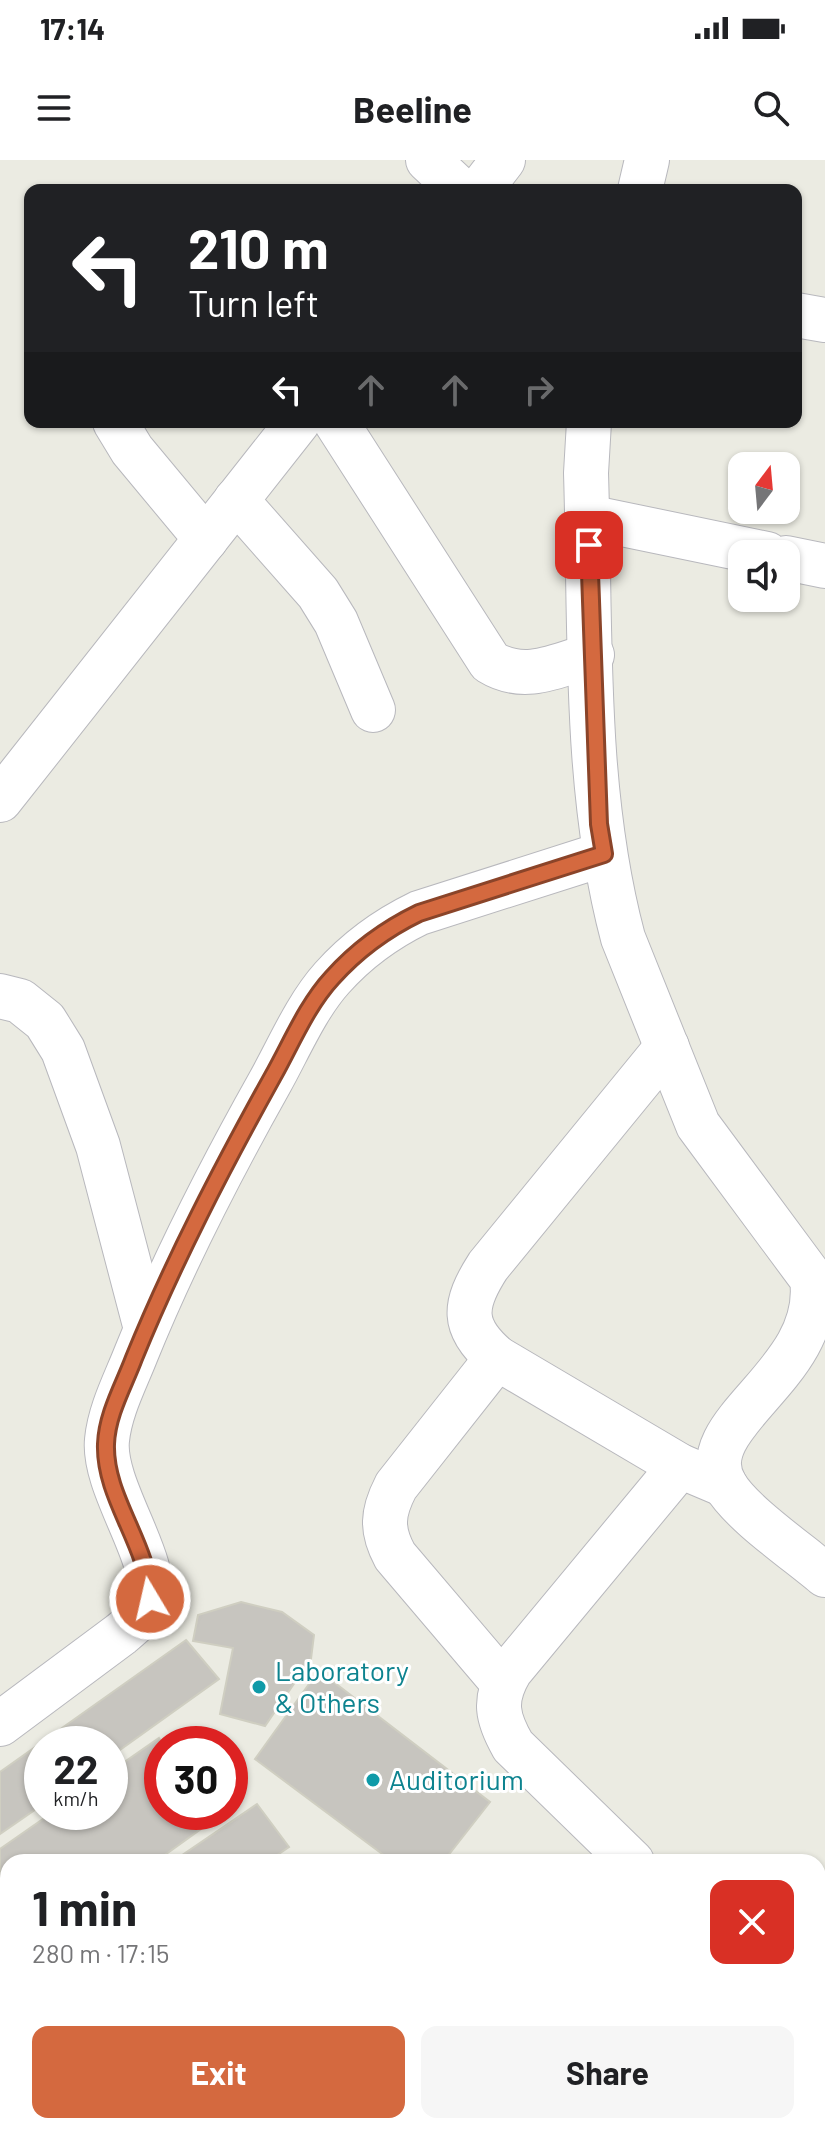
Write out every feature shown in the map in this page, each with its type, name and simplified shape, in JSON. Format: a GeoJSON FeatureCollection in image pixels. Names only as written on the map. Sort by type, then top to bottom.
{"type":"FeatureCollection","features":[{"type":"Feature","properties":{"kind":"street"},"geometry":{"type":"LineString","coordinates":[[428,160],[454,184]]}},
{"type":"Feature","properties":{"kind":"street"},"geometry":{"type":"LineString","coordinates":[[485,184],[503,160]]}},
{"type":"Feature","properties":{"kind":"street"},"geometry":{"type":"LineString","coordinates":[[641,184],[647,160]]}},
{"type":"Feature","properties":{"kind":"street"},"geometry":{"type":"LineString","coordinates":[[802,316],[825,320]]}},
{"type":"Feature","properties":{"kind":"street"},"geometry":{"type":"LineString","coordinates":[[119,428],[132,450],[206,539]]}},
{"type":"Feature","properties":{"kind":"street"},"geometry":{"type":"LineString","coordinates":[[0,800],[293,428]]}},
{"type":"Feature","properties":{"kind":"street"},"geometry":{"type":"LineString","coordinates":[[340,428],[490,662],[506,672],[530,674],[592,655]]}},
{"type":"Feature","properties":{"kind":"street"},"geometry":{"type":"LineString","coordinates":[[589,428],[592,655],[604,854],[623,938],[698,1125],[812,1279],[821,1298],[821,1325],[813,1347],[740,1428],[723,1452],[718,1470],[738,1502],[825,1575]]}},
{"type":"Feature","properties":{"kind":"street"},"geometry":{"type":"LineString","coordinates":[[236,500],[318,593],[336,622],[373,710]]}},
{"type":"Feature","properties":{"kind":"street"},"geometry":{"type":"LineString","coordinates":[[588,517],[728,546]]}},
{"type":"Feature","properties":{"kind":"street"},"geometry":{"type":"LineString","coordinates":[[800,561],[825,566]]}},
{"type":"Feature","properties":{"kind":"street"},"geometry":{"type":"LineString","coordinates":[[0,1724],[130,1627],[139,1619],[150,1599],[150,1576],[108,1467],[106,1442],[111,1416],[146,1329],[210,1189],[333,977],[370,942],[419,913],[604,854]]}},
{"type":"Feature","properties":{"kind":"street"},"geometry":{"type":"LineString","coordinates":[[0,996],[20,1001],[45,1021],[63,1050],[98,1146],[146,1329]]}},
{"type":"Feature","properties":{"kind":"street"},"geometry":{"type":"LineString","coordinates":[[667,1047],[488,1266],[472,1291],[469,1314],[475,1339],[497,1358],[680,1466],[725,1485]]}},
{"type":"Feature","properties":{"kind":"street"},"geometry":{"type":"LineString","coordinates":[[497,1358],[396,1486],[385,1509],[385,1536],[395,1556],[503,1683]]}},
{"type":"Feature","properties":{"kind":"street"},"geometry":{"type":"LineString","coordinates":[[624,1854],[513,1746],[499,1722],[497,1703],[503,1683],[680,1466]]}},
{"type":"Feature","properties":{"kind":"building","name":"Laboratory & Others"},"geometry":{"type":"Polygon","coordinates":[[[241,1602],[282,1612],[314,1635],[311,1659],[265,1726],[220,1714],[233,1648],[193,1641],[198,1615],[241,1602]]]}},
{"type":"Feature","properties":{"kind":"building"},"geometry":{"type":"Polygon","coordinates":[[[186,1640],[219,1679],[153,1726],[144,1726],[144,1733],[128,1744],[128,1726],[65,1726],[186,1640]]]}},
{"type":"Feature","properties":{"kind":"building","name":"Auditorium"},"geometry":{"type":"Polygon","coordinates":[[[314,1677],[331,1680],[490,1802],[449,1854],[382,1854],[255,1759],[314,1677]]]}},
{"type":"Feature","properties":{"kind":"building"},"geometry":{"type":"Polygon","coordinates":[[[144,1748],[144,1830],[200,1830],[166,1854],[0,1854],[0,1849],[27,1830],[128,1830],[128,1760],[144,1748]]]}},
{"type":"Feature","properties":{"kind":"building"},"geometry":{"type":"Polygon","coordinates":[[[24,1755],[24,1817],[0,1834],[0,1772],[24,1755]]]}},
{"type":"Feature","properties":{"kind":"building"},"geometry":{"type":"Polygon","coordinates":[[[257,1804],[289,1847],[279,1854],[184,1854],[219,1830],[248,1830],[248,1810],[257,1804]]]}},
{"type":"Feature","properties":{"kind":"place","name":"Laboratory & Others"},"geometry":{"type":"Point","coordinates":[259,1687]}},
{"type":"Feature","properties":{"kind":"place","name":"Auditorium"},"geometry":{"type":"Point","coordinates":[373,1780]}},
{"type":"Feature","properties":{"kind":"route"},"geometry":{"type":"LineString","coordinates":[[150,1599],[150,1576],[108,1467],[106,1442],[111,1416],[163,1286],[210,1189],[320,994],[333,977],[370,942],[419,913],[604,854],[599,824],[589,545]]}}]}
